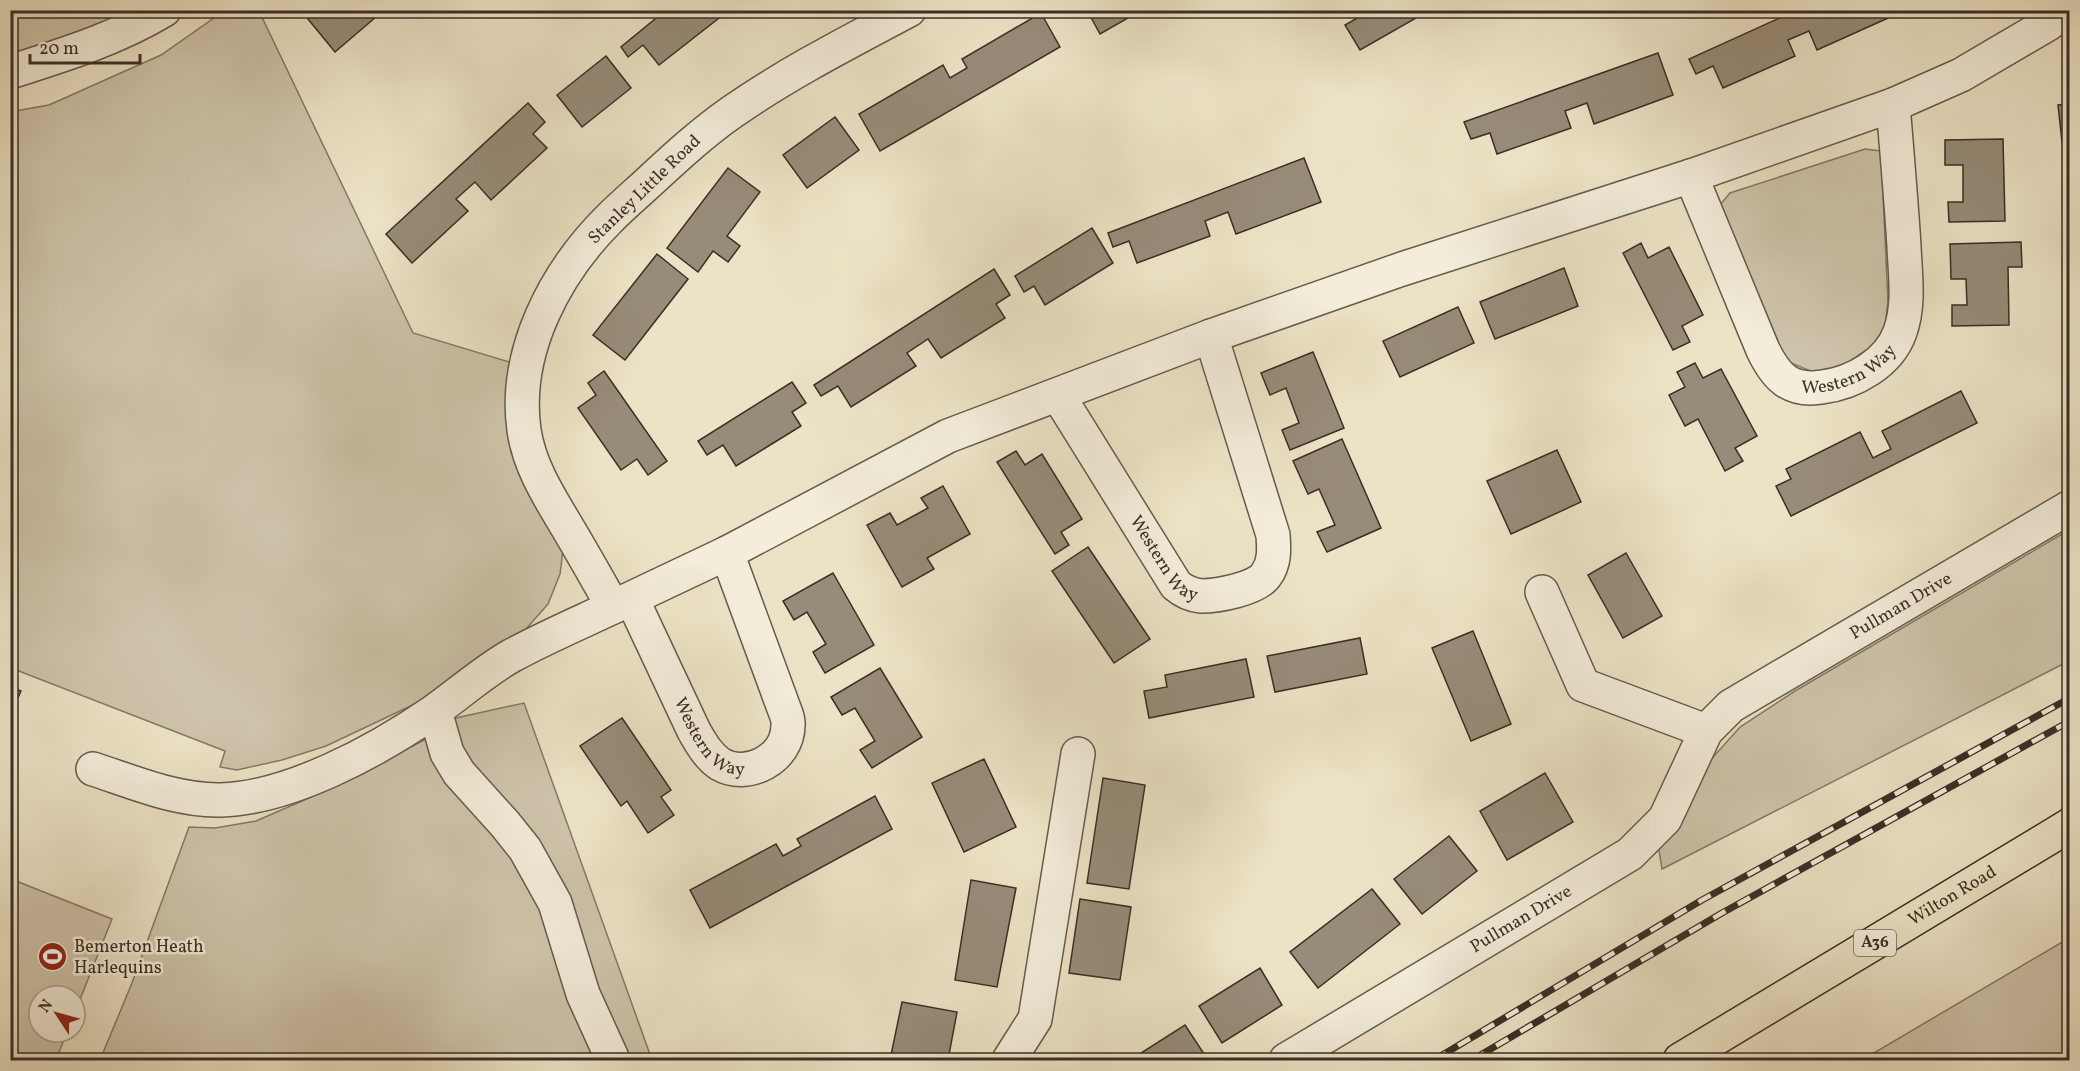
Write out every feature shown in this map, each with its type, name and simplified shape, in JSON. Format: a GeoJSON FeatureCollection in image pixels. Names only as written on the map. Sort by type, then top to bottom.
{"type":"FeatureCollection","features":[{"type":"Feature","properties":{"kind":"highway","name":"Wilton Road"},"geometry":{"type":"LineString","coordinates":[[1680,1060],[2070,825]]}},
{"type":"Feature","properties":{"kind":"street"},"geometry":{"type":"LineString","coordinates":[[10,72],[73,53],[138,26],[164,10]]}},
{"type":"Feature","properties":{"kind":"street","name":"Stanley Little Road"},"geometry":{"type":"LineString","coordinates":[[622,603],[540,481],[530,457],[524,431],[522,399],[524,372],[533,339],[545,309],[561,280],[608,220],[702,134],[770,87],[909,10]]}},
{"type":"Feature","properties":{"kind":"street"},"geometry":{"type":"LineString","coordinates":[[93,769],[178,796],[219,800],[249,797],[312,778],[393,738],[511,657],[727,553],[948,436],[1211,336],[1402,269],[1691,176],[1893,105],[1961,75],[2048,24],[2066,10]]}},
{"type":"Feature","properties":{"kind":"street","name":"Western Way"},"geometry":{"type":"LineString","coordinates":[[1691,176],[1763,350],[1777,374],[1786,382],[1797,386],[1809,388],[1833,386],[1850,380],[1886,356],[1900,332],[1905,313],[1902,206],[1893,105]]}},
{"type":"Feature","properties":{"kind":"street","name":"Western Way"},"geometry":{"type":"LineString","coordinates":[[1058,395],[1176,585],[1185,592],[1199,596],[1219,595],[1256,584],[1265,578],[1274,556],[1274,535],[1211,336]]}},
{"type":"Feature","properties":{"kind":"street","name":"Pullman Drive"},"geometry":{"type":"LineString","coordinates":[[1286,1060],[1630,854],[1665,819],[1706,731],[1731,706],[2070,507]]}},
{"type":"Feature","properties":{"kind":"street","name":"Western Way"},"geometry":{"type":"LineString","coordinates":[[622,603],[706,751],[718,763],[734,771],[747,770],[761,765],[774,756],[783,742],[788,725],[727,553]]}},
{"type":"Feature","properties":{"kind":"street"},"geometry":{"type":"LineString","coordinates":[[1542,592],[1583,685],[1706,731]]}},
{"type":"Feature","properties":{"kind":"street"},"geometry":{"type":"LineString","coordinates":[[435,711],[447,753],[459,773],[525,849],[555,903],[583,994],[613,1060]]}},
{"type":"Feature","properties":{"kind":"street"},"geometry":{"type":"LineString","coordinates":[[1009,1060],[1035,1019],[1078,754]]}},
{"type":"Feature","properties":{"kind":"shaded area"},"geometry":{"type":"Polygon","coordinates":[[[11,11],[132,11],[11,57],[11,11]]]}},
{"type":"Feature","properties":{"kind":"shaded area"},"geometry":{"type":"Polygon","coordinates":[[[224,11],[259,11],[413,333],[516,364],[563,550],[560,574],[548,604],[526,629],[436,694],[326,746],[282,760],[237,770],[220,767],[225,751],[11,668],[10,112],[49,105],[161,55],[224,11]]]}},
{"type":"Feature","properties":{"kind":"shaded area"},"geometry":{"type":"Polygon","coordinates":[[[1865,149],[1881,151],[1888,302],[1884,333],[1869,348],[1841,367],[1813,372],[1786,361],[1720,205],[1730,193],[1865,149]]]}},
{"type":"Feature","properties":{"kind":"shaded area"},"geometry":{"type":"Polygon","coordinates":[[[2069,530],[2069,661],[1662,869],[1658,844],[1698,774],[1740,727],[1795,691],[2069,530]]]}},
{"type":"Feature","properties":{"kind":"shaded area"},"geometry":{"type":"Polygon","coordinates":[[[524,703],[652,1060],[100,1060],[132,983],[189,827],[215,828],[256,821],[325,791],[424,740],[447,720],[524,703]]]}},
{"type":"Feature","properties":{"kind":"shaded area","name":"Bemerton Heath Harlequins"},"geometry":{"type":"Polygon","coordinates":[[[11,879],[112,919],[86,984],[27,984],[27,1044],[62,1044],[56,1060],[11,1060],[11,879]]]}},
{"type":"Feature","properties":{"kind":"shaded area"},"geometry":{"type":"Polygon","coordinates":[[[2069,938],[2069,1060],[1862,1060],[2069,938]]]}},
{"type":"Feature","properties":{"kind":"building"},"geometry":{"type":"Polygon","coordinates":[[[319,10],[384,10],[335,52],[308,19],[319,10]]]}},
{"type":"Feature","properties":{"kind":"building"},"geometry":{"type":"Polygon","coordinates":[[[666,10],[714,10],[719,18],[659,65],[643,45],[628,57],[621,47],[666,10]]]}},
{"type":"Feature","properties":{"kind":"building"},"geometry":{"type":"Polygon","coordinates":[[[1087,10],[1142,10],[1100,34],[1087,10]]]}},
{"type":"Feature","properties":{"kind":"building"},"geometry":{"type":"Polygon","coordinates":[[[1371,10],[1430,10],[1360,50],[1345,25],[1371,10]]]}},
{"type":"Feature","properties":{"kind":"building"},"geometry":{"type":"Polygon","coordinates":[[[1797,10],[1885,10],[1888,18],[1817,50],[1809,31],[1788,40],[1795,56],[1723,88],[1713,66],[1696,74],[1689,59],[1797,10]]]}},
{"type":"Feature","properties":{"kind":"building"},"geometry":{"type":"Polygon","coordinates":[[[1041,13],[1060,47],[880,151],[859,114],[943,65],[950,78],[967,68],[962,59],[1041,13]]]}},
{"type":"Feature","properties":{"kind":"building"},"geometry":{"type":"Polygon","coordinates":[[[1658,53],[1673,95],[1594,124],[1587,103],[1565,111],[1571,128],[1497,154],[1490,133],[1471,139],[1464,122],[1658,53]]]}},
{"type":"Feature","properties":{"kind":"building"},"geometry":{"type":"Polygon","coordinates":[[[606,56],[631,88],[582,127],[557,95],[606,56]]]}},
{"type":"Feature","properties":{"kind":"building"},"geometry":{"type":"Polygon","coordinates":[[[528,103],[545,122],[533,134],[547,148],[491,200],[475,182],[456,199],[468,211],[412,263],[386,234],[528,103]]]}},
{"type":"Feature","properties":{"kind":"building"},"geometry":{"type":"Polygon","coordinates":[[[2070,104],[2070,141],[2062,142],[2058,105],[2070,104]]]}},
{"type":"Feature","properties":{"kind":"building"},"geometry":{"type":"Polygon","coordinates":[[[835,117],[859,150],[807,188],[783,155],[835,117]]]}},
{"type":"Feature","properties":{"kind":"building"},"geometry":{"type":"Polygon","coordinates":[[[2003,139],[2005,221],[1949,222],[1948,202],[1963,202],[1963,165],[1945,165],[1945,140],[2003,139]]]}},
{"type":"Feature","properties":{"kind":"building"},"geometry":{"type":"Polygon","coordinates":[[[1304,158],[1321,202],[1236,234],[1228,212],[1205,221],[1210,236],[1137,263],[1129,241],[1113,247],[1108,233],[1304,158]]]}},
{"type":"Feature","properties":{"kind":"building"},"geometry":{"type":"Polygon","coordinates":[[[728,168],[760,192],[727,236],[740,246],[728,262],[713,251],[698,272],[667,248],[728,168]]]}},
{"type":"Feature","properties":{"kind":"building"},"geometry":{"type":"Polygon","coordinates":[[[1092,228],[1113,263],[1045,305],[1034,286],[1024,292],[1015,276],[1092,228]]]}},
{"type":"Feature","properties":{"kind":"building"},"geometry":{"type":"Polygon","coordinates":[[[2021,242],[2022,267],[2008,267],[2009,325],[1952,326],[1952,305],[1967,305],[1966,279],[1951,279],[1950,244],[2021,242]]]}},
{"type":"Feature","properties":{"kind":"building"},"geometry":{"type":"Polygon","coordinates":[[[1641,243],[1648,258],[1669,247],[1703,315],[1682,326],[1690,342],[1673,350],[1623,253],[1641,243]]]}},
{"type":"Feature","properties":{"kind":"building"},"geometry":{"type":"Polygon","coordinates":[[[657,254],[688,279],[625,360],[593,335],[657,254]]]}},
{"type":"Feature","properties":{"kind":"building"},"geometry":{"type":"Polygon","coordinates":[[[1564,268],[1578,306],[1495,339],[1480,302],[1564,268]]]}},
{"type":"Feature","properties":{"kind":"building"},"geometry":{"type":"Polygon","coordinates":[[[994,269],[1010,295],[996,304],[1005,318],[941,358],[928,339],[907,353],[916,366],[851,407],[838,386],[821,396],[814,385],[994,269]]]}},
{"type":"Feature","properties":{"kind":"building"},"geometry":{"type":"Polygon","coordinates":[[[1458,307],[1474,343],[1400,377],[1383,341],[1458,307]]]}},
{"type":"Feature","properties":{"kind":"building"},"geometry":{"type":"Polygon","coordinates":[[[1313,352],[1344,428],[1290,450],[1282,430],[1299,423],[1286,388],[1270,395],[1261,373],[1313,352]]]}},
{"type":"Feature","properties":{"kind":"building"},"geometry":{"type":"Polygon","coordinates":[[[1695,363],[1703,378],[1721,369],[1757,436],[1735,448],[1743,461],[1725,471],[1698,419],[1685,426],[1669,395],[1685,387],[1677,372],[1695,363]]]}},
{"type":"Feature","properties":{"kind":"building"},"geometry":{"type":"Polygon","coordinates":[[[604,371],[667,461],[648,475],[637,459],[621,470],[578,408],[596,395],[588,383],[604,371]]]}},
{"type":"Feature","properties":{"kind":"building"},"geometry":{"type":"Polygon","coordinates":[[[792,382],[806,403],[792,412],[801,426],[736,466],[723,445],[707,455],[698,441],[792,382]]]}},
{"type":"Feature","properties":{"kind":"building"},"geometry":{"type":"Polygon","coordinates":[[[1961,391],[1977,423],[1791,516],[1776,486],[1791,479],[1786,469],[1860,432],[1873,458],[1891,449],[1882,431],[1961,391]]]}},
{"type":"Feature","properties":{"kind":"building"},"geometry":{"type":"Polygon","coordinates":[[[1342,439],[1381,528],[1327,552],[1317,532],[1335,525],[1319,489],[1308,494],[1293,461],[1342,439]]]}},
{"type":"Feature","properties":{"kind":"building"},"geometry":{"type":"Polygon","coordinates":[[[1557,450],[1581,502],[1511,534],[1487,481],[1557,450]]]}},
{"type":"Feature","properties":{"kind":"building"},"geometry":{"type":"Polygon","coordinates":[[[1016,451],[1025,465],[1042,454],[1082,519],[1061,532],[1069,545],[1055,554],[997,462],[1016,451]]]}},
{"type":"Feature","properties":{"kind":"building"},"geometry":{"type":"Polygon","coordinates":[[[943,486],[970,534],[927,558],[934,569],[902,587],[867,525],[890,513],[897,525],[928,508],[921,498],[943,486]]]}},
{"type":"Feature","properties":{"kind":"building"},"geometry":{"type":"Polygon","coordinates":[[[1088,547],[1150,639],[1114,663],[1052,571],[1088,547]]]}},
{"type":"Feature","properties":{"kind":"building"},"geometry":{"type":"Polygon","coordinates":[[[1626,553],[1662,616],[1623,638],[1588,575],[1626,553]]]}},
{"type":"Feature","properties":{"kind":"building"},"geometry":{"type":"Polygon","coordinates":[[[833,573],[874,645],[825,673],[813,652],[826,644],[807,612],[794,620],[783,601],[833,573]]]}},
{"type":"Feature","properties":{"kind":"building"},"geometry":{"type":"Polygon","coordinates":[[[1473,631],[1511,724],[1471,741],[1432,648],[1473,631]]]}},
{"type":"Feature","properties":{"kind":"building"},"geometry":{"type":"Polygon","coordinates":[[[1360,638],[1367,674],[1275,692],[1267,656],[1360,638]]]}},
{"type":"Feature","properties":{"kind":"building"},"geometry":{"type":"Polygon","coordinates":[[[1246,659],[1254,697],[1149,718],[1144,691],[1167,687],[1165,675],[1246,659]]]}},
{"type":"Feature","properties":{"kind":"building"},"geometry":{"type":"Polygon","coordinates":[[[880,668],[922,737],[872,768],[860,750],[875,741],[855,708],[842,715],[831,697],[880,668]]]}},
{"type":"Feature","properties":{"kind":"building"},"geometry":{"type":"Polygon","coordinates":[[[10,687],[21,691],[10,716],[10,687]]]}},
{"type":"Feature","properties":{"kind":"building"},"geometry":{"type":"Polygon","coordinates":[[[622,718],[671,790],[661,797],[674,815],[648,833],[627,801],[621,806],[580,746],[622,718]]]}},
{"type":"Feature","properties":{"kind":"building"},"geometry":{"type":"Polygon","coordinates":[[[984,759],[1016,827],[964,852],[932,783],[984,759]]]}},
{"type":"Feature","properties":{"kind":"building"},"geometry":{"type":"Polygon","coordinates":[[[1545,773],[1573,822],[1507,860],[1480,811],[1545,773]]]}},
{"type":"Feature","properties":{"kind":"building"},"geometry":{"type":"Polygon","coordinates":[[[1103,778],[1145,785],[1129,889],[1087,883],[1103,778]]]}},
{"type":"Feature","properties":{"kind":"building"},"geometry":{"type":"Polygon","coordinates":[[[875,796],[892,829],[710,928],[690,890],[776,844],[783,856],[801,846],[797,839],[875,796]]]}},
{"type":"Feature","properties":{"kind":"building"},"geometry":{"type":"Polygon","coordinates":[[[1449,836],[1477,871],[1422,914],[1394,879],[1449,836]]]}},
{"type":"Feature","properties":{"kind":"building"},"geometry":{"type":"Polygon","coordinates":[[[971,880],[1016,888],[997,987],[955,980],[971,880]]]}},
{"type":"Feature","properties":{"kind":"building"},"geometry":{"type":"Polygon","coordinates":[[[1372,889],[1400,924],[1318,988],[1290,952],[1372,889]]]}},
{"type":"Feature","properties":{"kind":"building"},"geometry":{"type":"Polygon","coordinates":[[[1080,899],[1131,907],[1120,980],[1069,973],[1080,899]]]}},
{"type":"Feature","properties":{"kind":"building"},"geometry":{"type":"Polygon","coordinates":[[[1260,968],[1282,1005],[1222,1043],[1199,1006],[1260,968]]]}},
{"type":"Feature","properties":{"kind":"building"},"geometry":{"type":"Polygon","coordinates":[[[902,1002],[957,1012],[948,1060],[890,1060],[902,1002]]]}},
{"type":"Feature","properties":{"kind":"building"},"geometry":{"type":"Polygon","coordinates":[[[1185,1025],[1208,1060],[1130,1060],[1185,1025]]]}},
{"type":"Feature","properties":{"kind":"railway"},"geometry":{"type":"LineString","coordinates":[[1434,1060],[1702,900],[2070,698]]}},
{"type":"Feature","properties":{"kind":"railway"},"geometry":{"type":"LineString","coordinates":[[1472,1060],[1722,913],[2070,721]]}},
{"type":"Feature","properties":{"kind":"place","name":"Bemerton Heath Harlequins"},"geometry":{"type":"Point","coordinates":[53,957]}}]}
